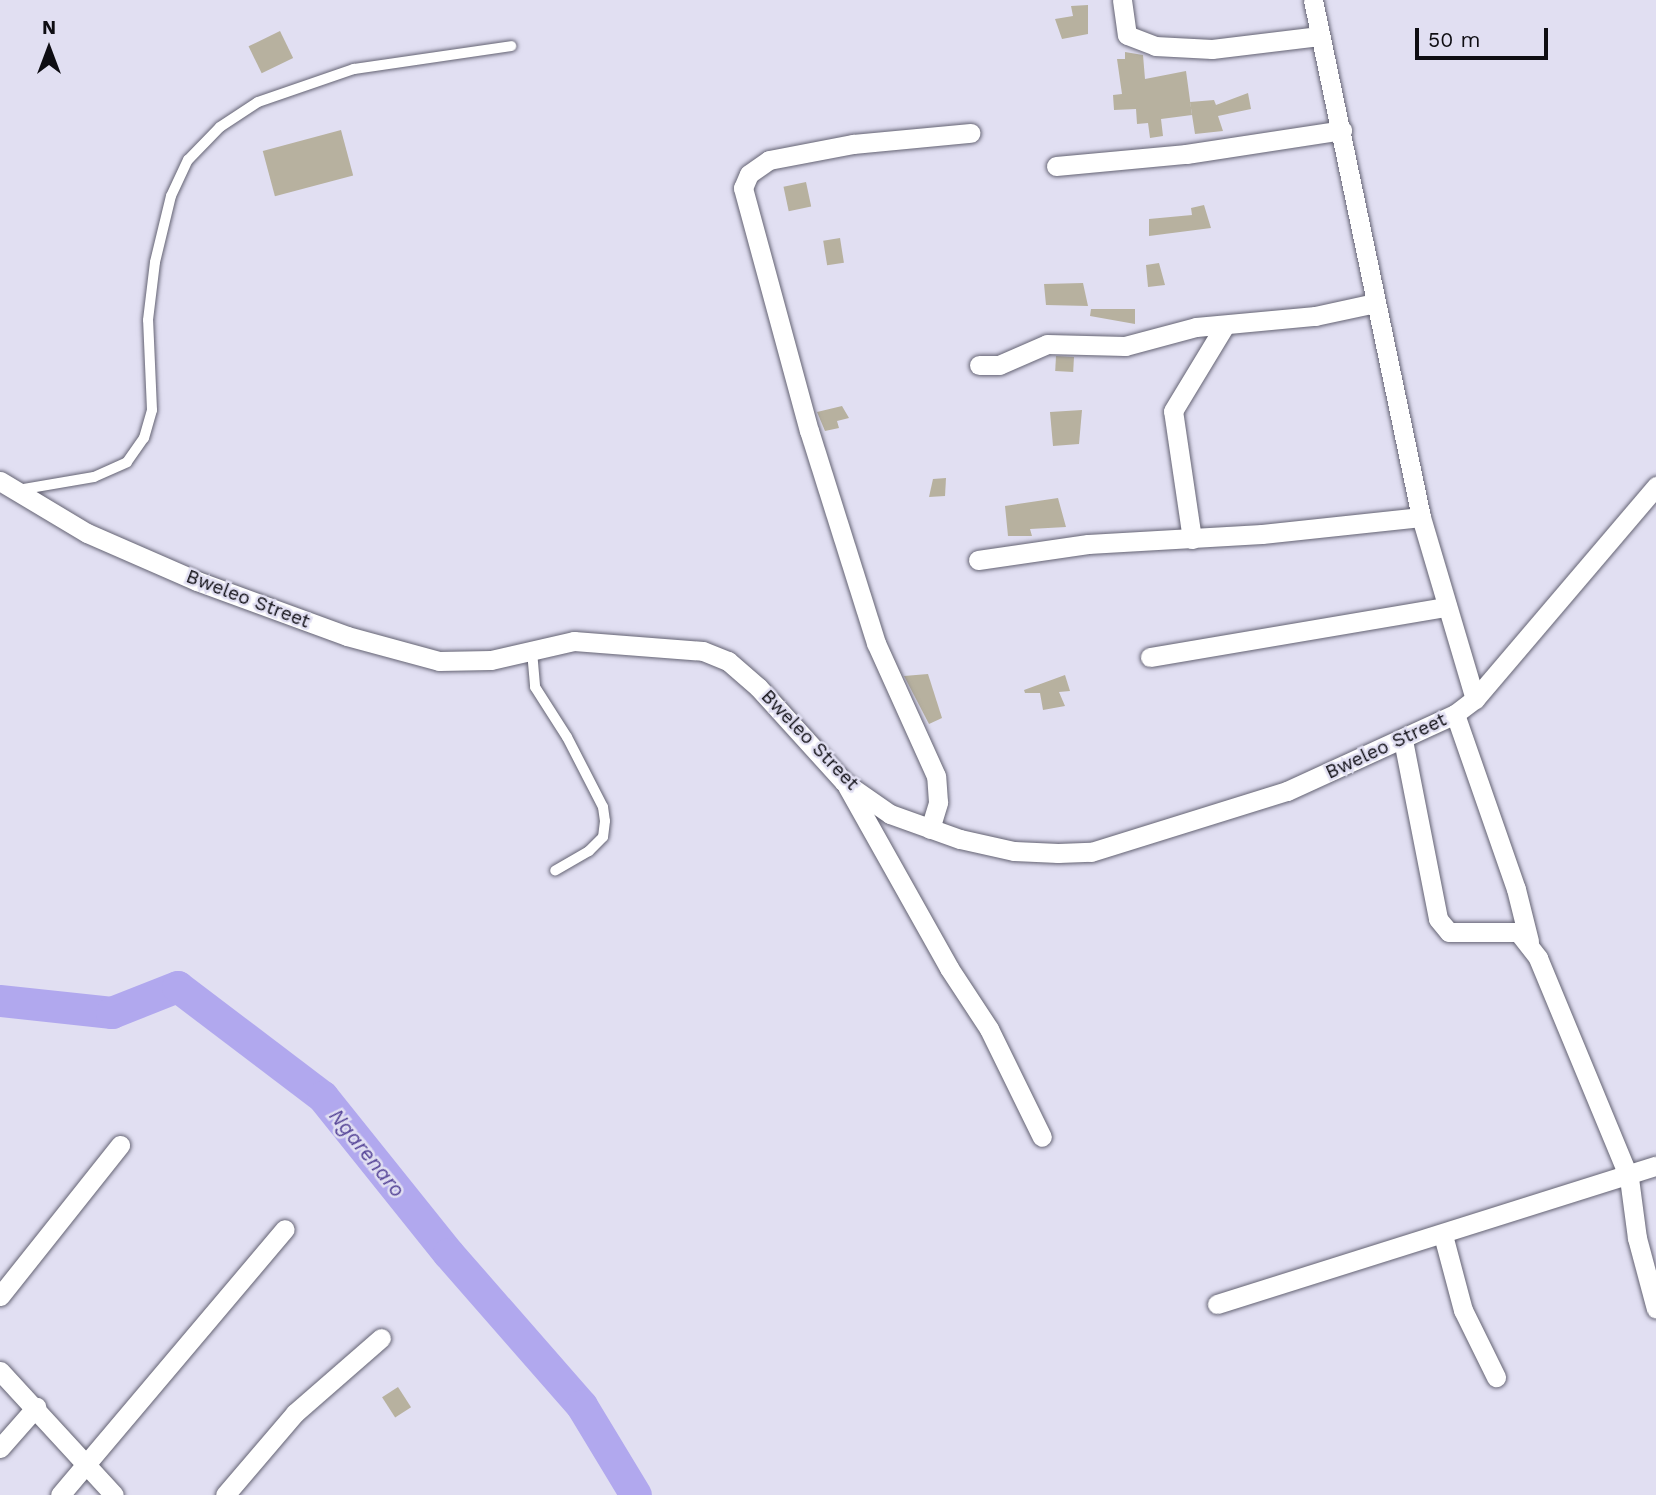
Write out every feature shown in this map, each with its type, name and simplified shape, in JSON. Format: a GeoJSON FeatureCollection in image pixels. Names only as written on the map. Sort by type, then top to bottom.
{"type":"FeatureCollection","features":[{"type":"Feature","properties":{"kind":"street"},"geometry":{"type":"LineString","coordinates":[[1122,0],[1127,35],[1155,46],[1212,50],[1319,36]]}},
{"type":"Feature","properties":{"kind":"street"},"geometry":{"type":"LineString","coordinates":[[1313,0],[1421,517],[1475,699]]}},
{"type":"Feature","properties":{"kind":"street"},"geometry":{"type":"LineString","coordinates":[[1056,166],[1186,155],[1342,130]]}},
{"type":"Feature","properties":{"kind":"street"},"geometry":{"type":"LineString","coordinates":[[930,829],[938,802],[936,776],[876,643],[809,431],[743,187],[749,174],[769,160],[853,144],[970,133]]}},
{"type":"Feature","properties":{"kind":"street"},"geometry":{"type":"LineString","coordinates":[[979,365],[999,365],[1047,344],[1125,346],[1196,327],[1315,316],[1375,303]]}},
{"type":"Feature","properties":{"kind":"street"},"geometry":{"type":"LineString","coordinates":[[1192,539],[1172,411],[1225,325]]}},
{"type":"Feature","properties":{"kind":"street","name":"Bweleo Street"},"geometry":{"type":"LineString","coordinates":[[7,486],[87,533],[197,581],[346,636],[439,661],[492,660],[575,641],[703,651],[728,661],[758,687],[845,782],[890,814],[930,829],[1014,851],[1091,852],[1287,791],[1455,714],[1475,699],[1656,486]]}},
{"type":"Feature","properties":{"kind":"street"},"geometry":{"type":"LineString","coordinates":[[978,560],[1088,544],[1192,539],[1421,517]]}},
{"type":"Feature","properties":{"kind":"street"},"geometry":{"type":"LineString","coordinates":[[1150,657],[1447,607]]}},
{"type":"Feature","properties":{"kind":"street"},"geometry":{"type":"LineString","coordinates":[[1455,714],[1516,890],[1528,941],[1568,1024],[1629,1178],[1637,1238],[1656,1309]]}},
{"type":"Feature","properties":{"kind":"street"},"geometry":{"type":"LineString","coordinates":[[1403,740],[1437,919],[1449,932],[1503,930],[1518,932],[1528,941]]}},
{"type":"Feature","properties":{"kind":"street"},"geometry":{"type":"LineString","coordinates":[[845,782],[949,968],[996,1041],[1042,1137]]}},
{"type":"Feature","properties":{"kind":"street"},"geometry":{"type":"LineString","coordinates":[[0,1296],[120,1145]]}},
{"type":"Feature","properties":{"kind":"street"},"geometry":{"type":"LineString","coordinates":[[1217,1304],[1558,1196],[1629,1178],[1656,1166]]}},
{"type":"Feature","properties":{"kind":"street"},"geometry":{"type":"LineString","coordinates":[[60,1495],[285,1229]]}},
{"type":"Feature","properties":{"kind":"street"},"geometry":{"type":"LineString","coordinates":[[1443,1234],[1463,1310],[1496,1377]]}},
{"type":"Feature","properties":{"kind":"street"},"geometry":{"type":"LineString","coordinates":[[225,1495],[295,1413],[381,1338]]}},
{"type":"Feature","properties":{"kind":"street"},"geometry":{"type":"LineString","coordinates":[[0,1371],[36,1407],[114,1495]]}},
{"type":"Feature","properties":{"kind":"street"},"geometry":{"type":"LineString","coordinates":[[0,1448],[36,1407]]}},
{"type":"Feature","properties":{"kind":"lane"},"geometry":{"type":"LineString","coordinates":[[7,486],[94,477],[127,462],[144,438],[152,410],[148,320],[168,209],[188,160],[220,127],[258,102],[354,69],[511,46]]}},
{"type":"Feature","properties":{"kind":"lane"},"geometry":{"type":"LineString","coordinates":[[532,651],[535,687],[567,737],[603,807],[605,821],[603,837],[589,851],[555,871]]}},
{"type":"Feature","properties":{"kind":"building"},"geometry":{"type":"Polygon","coordinates":[[[1088,5],[1088,34],[1062,39],[1055,19],[1073,16],[1071,6],[1088,5]]]}},
{"type":"Feature","properties":{"kind":"building"},"geometry":{"type":"Polygon","coordinates":[[[280,31],[293,58],[262,73],[249,46],[280,31]]]}},
{"type":"Feature","properties":{"kind":"building"},"geometry":{"type":"Polygon","coordinates":[[[1125,52],[1143,55],[1145,79],[1186,71],[1192,115],[1161,119],[1163,136],[1150,138],[1148,123],[1137,124],[1136,109],[1114,110],[1113,95],[1122,94],[1117,59],[1125,59],[1125,52]]]}},
{"type":"Feature","properties":{"kind":"building"},"geometry":{"type":"Polygon","coordinates":[[[1248,93],[1251,109],[1218,116],[1223,131],[1195,134],[1190,102],[1214,100],[1216,105],[1248,93]]]}},
{"type":"Feature","properties":{"kind":"building"},"geometry":{"type":"Polygon","coordinates":[[[341,130],[353,175],[275,196],[263,151],[341,130]]]}},
{"type":"Feature","properties":{"kind":"building"},"geometry":{"type":"Polygon","coordinates":[[[806,182],[811,206],[789,211],[784,187],[806,182]]]}},
{"type":"Feature","properties":{"kind":"building"},"geometry":{"type":"Polygon","coordinates":[[[1204,205],[1211,228],[1149,236],[1149,219],[1192,215],[1191,208],[1204,205]]]}},
{"type":"Feature","properties":{"kind":"building"},"geometry":{"type":"Polygon","coordinates":[[[840,238],[844,263],[827,265],[823,241],[840,238]]]}},
{"type":"Feature","properties":{"kind":"building"},"geometry":{"type":"Polygon","coordinates":[[[1159,263],[1165,285],[1148,287],[1146,265],[1159,263]]]}},
{"type":"Feature","properties":{"kind":"building"},"geometry":{"type":"Polygon","coordinates":[[[1083,283],[1088,306],[1046,305],[1044,284],[1083,283]]]}},
{"type":"Feature","properties":{"kind":"building"},"geometry":{"type":"Polygon","coordinates":[[[1091,309],[1135,309],[1135,324],[1090,316],[1091,309]]]}},
{"type":"Feature","properties":{"kind":"building"},"geometry":{"type":"Polygon","coordinates":[[[1056,356],[1074,357],[1073,372],[1055,371],[1056,356]]]}},
{"type":"Feature","properties":{"kind":"building"},"geometry":{"type":"Polygon","coordinates":[[[842,406],[849,418],[837,421],[839,428],[825,431],[817,412],[842,406]]]}},
{"type":"Feature","properties":{"kind":"building"},"geometry":{"type":"Polygon","coordinates":[[[1082,410],[1079,444],[1053,446],[1050,412],[1082,410]]]}},
{"type":"Feature","properties":{"kind":"building"},"geometry":{"type":"Polygon","coordinates":[[[946,478],[945,496],[929,497],[933,479],[946,478]]]}},
{"type":"Feature","properties":{"kind":"building"},"geometry":{"type":"Polygon","coordinates":[[[1058,498],[1066,527],[1030,529],[1032,536],[1008,536],[1005,506],[1058,498]]]}},
{"type":"Feature","properties":{"kind":"building"},"geometry":{"type":"Polygon","coordinates":[[[928,674],[942,718],[929,724],[904,676],[928,674]]]}},
{"type":"Feature","properties":{"kind":"building"},"geometry":{"type":"Polygon","coordinates":[[[1065,675],[1070,691],[1059,692],[1065,706],[1043,710],[1040,693],[1025,693],[1024,690],[1065,675]]]}},
{"type":"Feature","properties":{"kind":"building"},"geometry":{"type":"Polygon","coordinates":[[[398,1387],[411,1407],[395,1417],[382,1397],[398,1387]]]}},
{"type":"Feature","properties":{"kind":"waterway","name":"Ngarenaro"},"geometry":{"type":"LineString","coordinates":[[0,1001],[112,1013],[178,987],[323,1097],[449,1254],[582,1406],[636,1495]]}}]}
